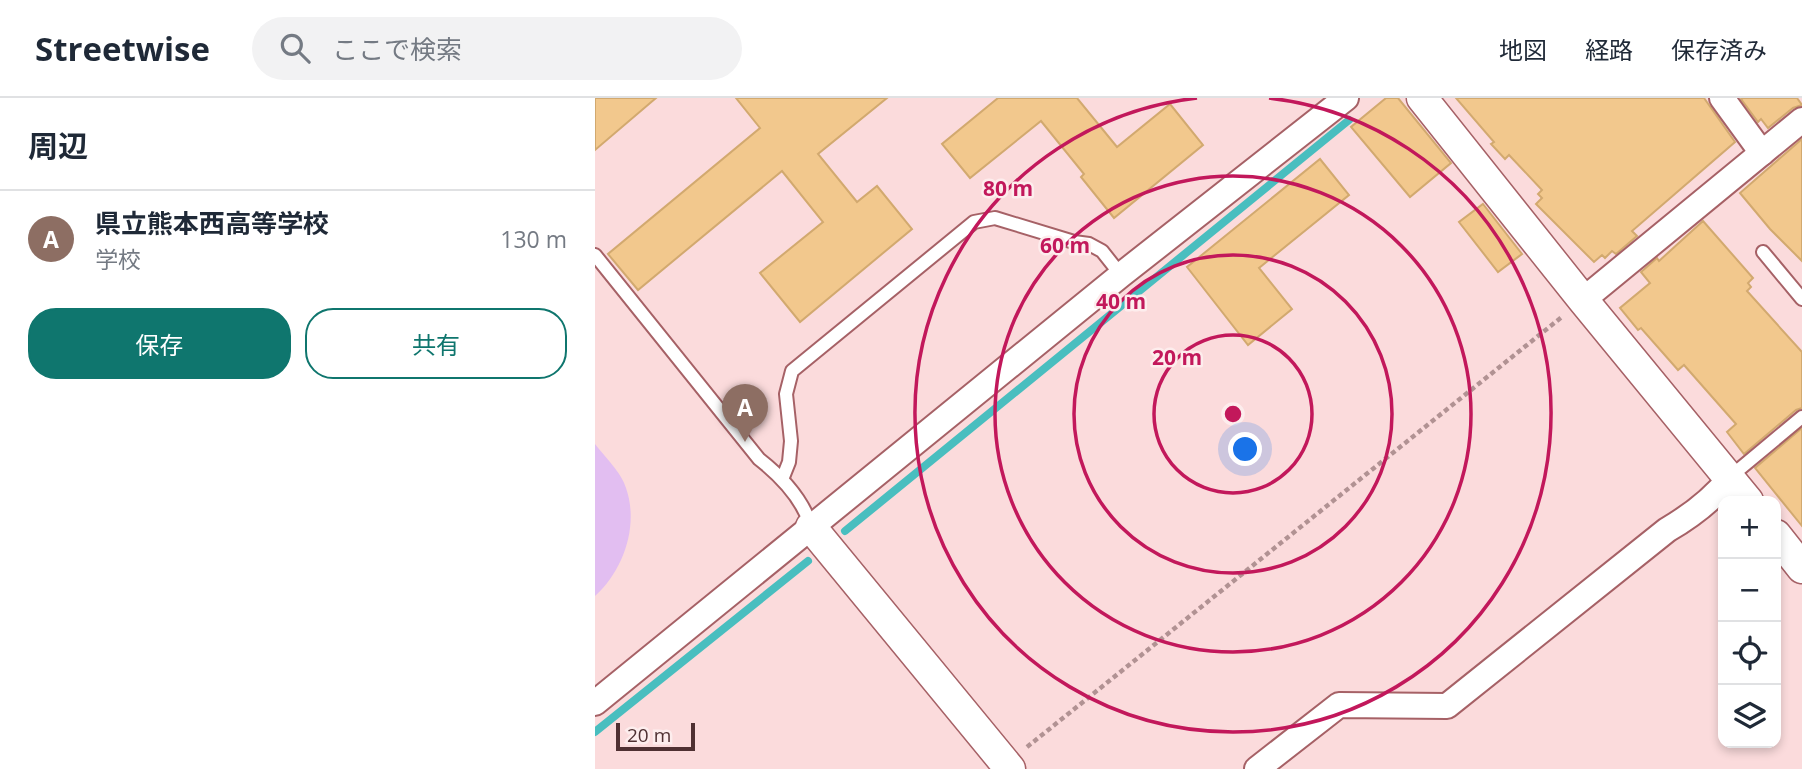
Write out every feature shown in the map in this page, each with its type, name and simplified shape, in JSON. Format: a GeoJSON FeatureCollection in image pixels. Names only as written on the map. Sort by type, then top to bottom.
{"type":"FeatureCollection","features":[{"type":"Feature","properties":{"kind":"street"},"geometry":{"type":"LineString","coordinates":[[595,703],[1122,275],[1346,98]]}},
{"type":"Feature","properties":{"kind":"street"},"geometry":{"type":"LineString","coordinates":[[1422,98],[1744,496]]}},
{"type":"Feature","properties":{"kind":"street"},"geometry":{"type":"LineString","coordinates":[[1722,98],[1762,153]]}},
{"type":"Feature","properties":{"kind":"street"},"geometry":{"type":"LineString","coordinates":[[1583,300],[1802,120]]}},
{"type":"Feature","properties":{"kind":"street"},"geometry":{"type":"LineString","coordinates":[[1257,769],[1339,705],[1447,706],[1667,530],[1717,494],[1730,478]]}},
{"type":"Feature","properties":{"kind":"street"},"geometry":{"type":"LineString","coordinates":[[811,527],[1007,766]]}},
{"type":"Feature","properties":{"kind":"street"},"geometry":{"type":"LineString","coordinates":[[1781,541],[1802,568]]}},
{"type":"Feature","properties":{"kind":"lane"},"geometry":{"type":"LineString","coordinates":[[783,478],[789,462],[791,441],[786,394],[792,371],[974,222],[995,218],[1089,244],[1102,251],[1122,275]]}},
{"type":"Feature","properties":{"kind":"lane"},"geometry":{"type":"LineString","coordinates":[[1763,252],[1802,299]]}},
{"type":"Feature","properties":{"kind":"lane"},"geometry":{"type":"LineString","coordinates":[[595,256],[759,459],[783,478],[806,512],[811,527]]}},
{"type":"Feature","properties":{"kind":"lane"},"geometry":{"type":"LineString","coordinates":[[1730,478],[1802,417]]}},
{"type":"Feature","properties":{"kind":"path"},"geometry":{"type":"LineString","coordinates":[[1007,766],[1583,300]]}},
{"type":"Feature","properties":{"kind":"shaded area"},"geometry":{"type":"Polygon","coordinates":[[[595,444],[624,482],[631,517],[630,532],[621,560],[595,596],[595,444]]]}},
{"type":"Feature","properties":{"kind":"building"},"geometry":{"type":"Polygon","coordinates":[[[595,98],[656,98],[595,150],[595,98]]]}},
{"type":"Feature","properties":{"kind":"building"},"geometry":{"type":"Polygon","coordinates":[[[736,98],[887,98],[818,154],[857,202],[877,186],[912,229],[800,322],[760,273],[823,222],[782,171],[638,290],[608,254],[760,128],[736,98]]]}},
{"type":"Feature","properties":{"kind":"building"},"geometry":{"type":"Polygon","coordinates":[[[998,98],[1077,98],[1117,147],[1170,104],[1203,145],[1114,218],[1081,177],[1084,174],[1041,121],[970,178],[942,144],[998,98]]]}},
{"type":"Feature","properties":{"kind":"building"},"geometry":{"type":"Polygon","coordinates":[[[1386,98],[1398,98],[1451,163],[1410,197],[1351,127],[1386,98]]]}},
{"type":"Feature","properties":{"kind":"building"},"geometry":{"type":"Polygon","coordinates":[[[1456,98],[1704,98],[1735,142],[1632,231],[1637,236],[1616,254],[1612,251],[1605,258],[1602,255],[1594,262],[1536,204],[1542,198],[1538,194],[1542,190],[1509,155],[1505,159],[1456,98]]]}},
{"type":"Feature","properties":{"kind":"building"},"geometry":{"type":"Polygon","coordinates":[[[1797,98],[1802,105],[1793,108],[1768,128],[1761,119],[1758,122],[1741,99],[1797,98]]]}},
{"type":"Feature","properties":{"kind":"building"},"geometry":{"type":"Polygon","coordinates":[[[1802,139],[1802,261],[1740,193],[1802,139]]]}},
{"type":"Feature","properties":{"kind":"building"},"geometry":{"type":"Polygon","coordinates":[[[1320,159],[1349,195],[1259,268],[1292,309],[1248,345],[1187,267],[1320,159]]]}},
{"type":"Feature","properties":{"kind":"building"},"geometry":{"type":"Polygon","coordinates":[[[1483,204],[1522,254],[1498,272],[1459,222],[1483,204]]]}},
{"type":"Feature","properties":{"kind":"building"},"geometry":{"type":"Polygon","coordinates":[[[1703,221],[1753,278],[1748,283],[1751,287],[1747,291],[1802,352],[1802,408],[1796,410],[1744,454],[1727,432],[1736,424],[1684,365],[1678,370],[1620,308],[1650,283],[1641,272],[1657,258],[1659,261],[1703,221]]]}},
{"type":"Feature","properties":{"kind":"building"},"geometry":{"type":"Polygon","coordinates":[[[1802,428],[1802,526],[1781,500],[1781,496],[1778,496],[1755,468],[1802,428]]]}},
{"type":"Feature","properties":{"kind":"waterway"},"geometry":{"type":"LineString","coordinates":[[845,531],[1349,120]]}},
{"type":"Feature","properties":{"kind":"waterway"},"geometry":{"type":"LineString","coordinates":[[595,732],[808,561]]}},
{"type":"Feature","properties":{"kind":"place","name":"県立熊本西高等学校"},"geometry":{"type":"Point","coordinates":[745,442]}}]}
